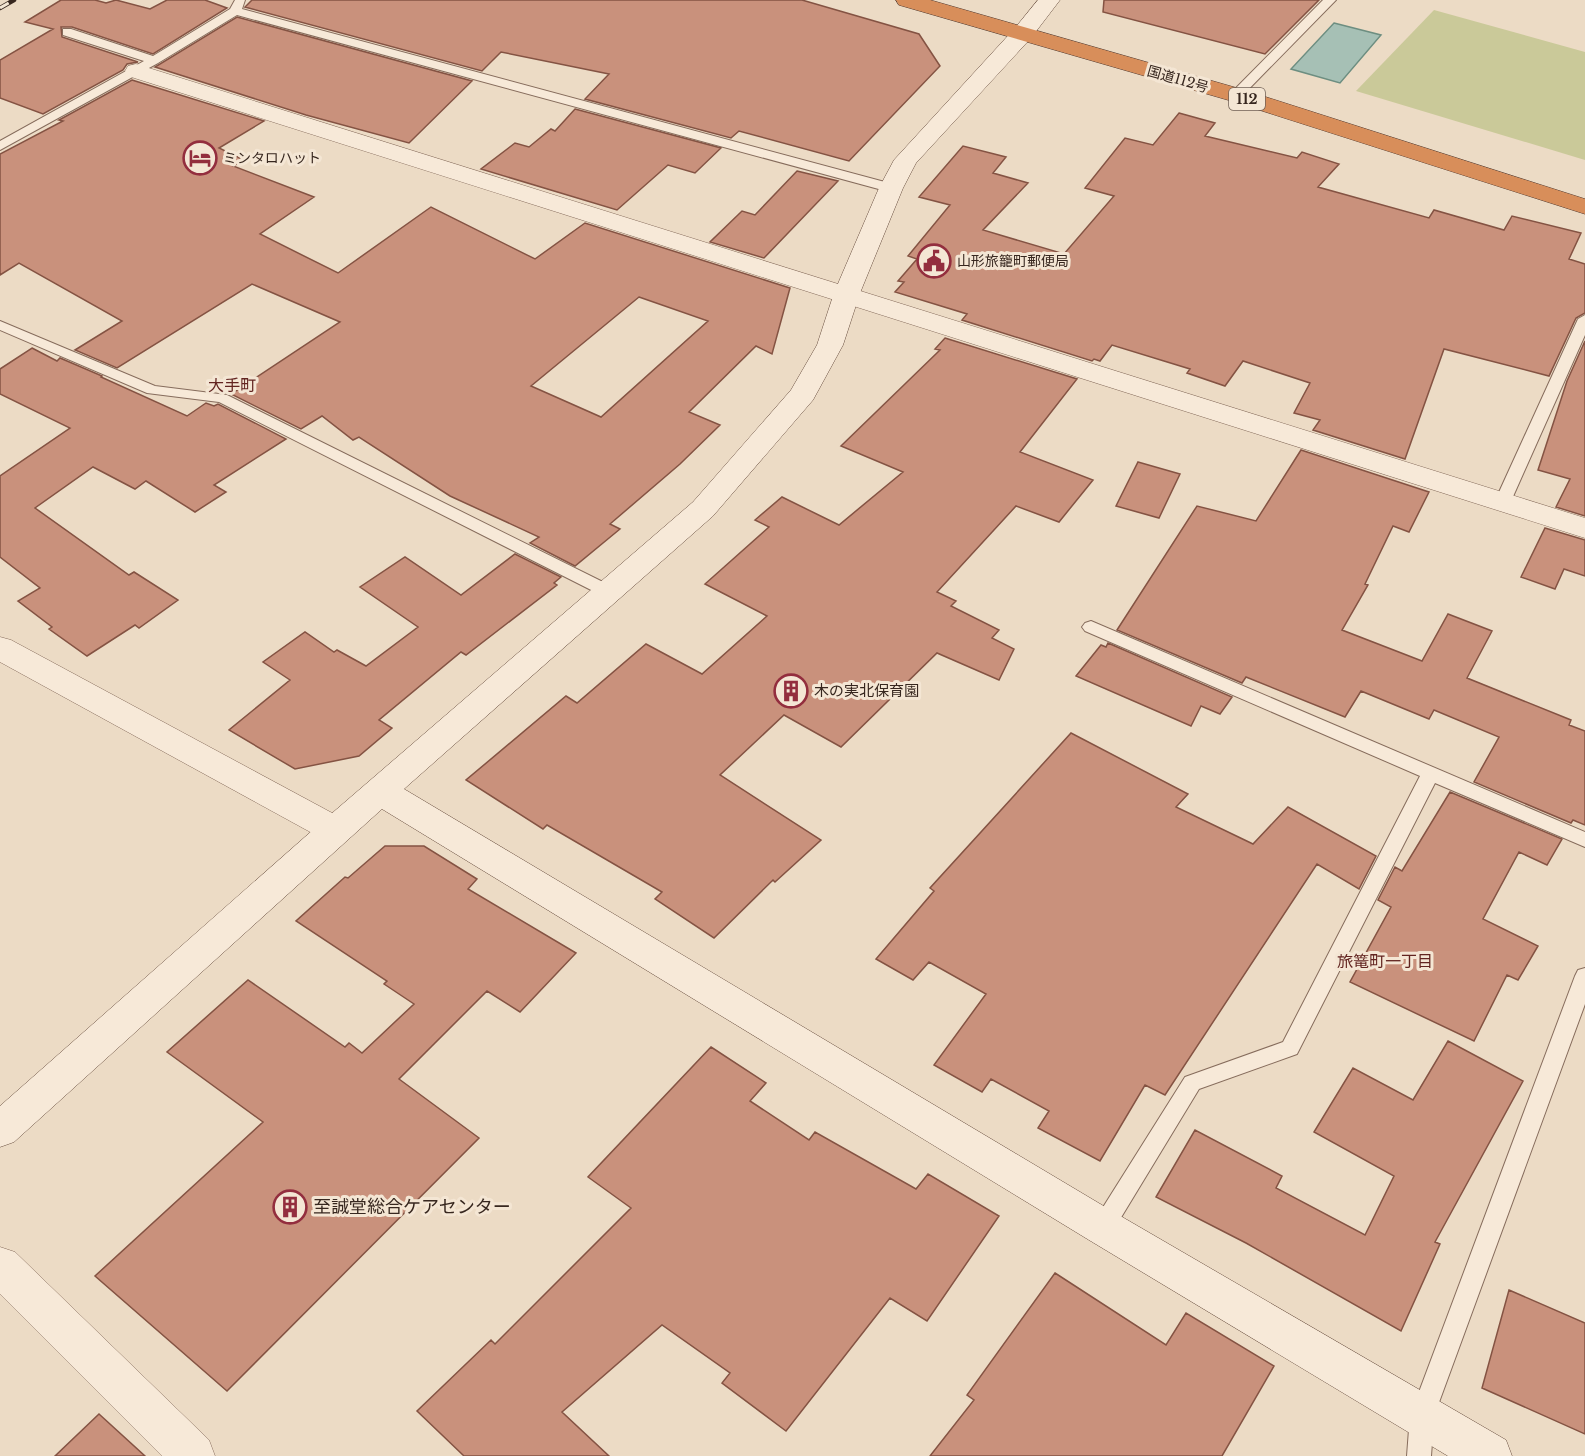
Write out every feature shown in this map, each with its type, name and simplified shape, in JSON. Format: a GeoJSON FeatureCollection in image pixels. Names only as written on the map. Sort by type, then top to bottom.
{"type":"FeatureCollection","features":[{"type":"Feature","properties":{"kind":"highway","name":"国道112号"},"geometry":{"type":"LineString","coordinates":[[907,0],[1236,95],[1585,207]]}},
{"type":"Feature","properties":{"kind":"street"},"geometry":{"type":"LineString","coordinates":[[0,1130],[335,830],[703,509],[803,394],[830,345],[847,294],[891,188],[906,160],[1023,33],[1049,0]]}},
{"type":"Feature","properties":{"kind":"street"},"geometry":{"type":"LineString","coordinates":[[145,66],[847,294],[1585,528]]}},
{"type":"Feature","properties":{"kind":"street"},"geometry":{"type":"LineString","coordinates":[[0,648],[335,830]]}},
{"type":"Feature","properties":{"kind":"street"},"geometry":{"type":"LineString","coordinates":[[380,791],[1102,1227],[1490,1456]]}},
{"type":"Feature","properties":{"kind":"street"},"geometry":{"type":"LineString","coordinates":[[0,1266],[192,1456]]}},
{"type":"Feature","properties":{"kind":"lane"},"geometry":{"type":"LineString","coordinates":[[1236,95],[1330,0]]}},
{"type":"Feature","properties":{"kind":"lane"},"geometry":{"type":"LineString","coordinates":[[0,146],[145,66],[236,3],[891,188]]}},
{"type":"Feature","properties":{"kind":"lane"},"geometry":{"type":"LineString","coordinates":[[67,32],[145,66]]}},
{"type":"Feature","properties":{"kind":"lane"},"geometry":{"type":"LineString","coordinates":[[1503,501],[1585,319]]}},
{"type":"Feature","properties":{"kind":"lane"},"geometry":{"type":"LineString","coordinates":[[0,325],[152,390],[222,398],[609,592]]}},
{"type":"Feature","properties":{"kind":"lane"},"geometry":{"type":"LineString","coordinates":[[1091,627],[1585,840]]}},
{"type":"Feature","properties":{"kind":"lane"},"geometry":{"type":"LineString","coordinates":[[1102,1227],[1192,1083],[1290,1048],[1430,774]]}},
{"type":"Feature","properties":{"kind":"lane"},"geometry":{"type":"LineString","coordinates":[[1419,1456],[1422,1416],[1585,976]]}},
{"type":"Feature","properties":{"kind":"shaded area"},"geometry":{"type":"Polygon","coordinates":[[[1434,10],[1585,52],[1585,160],[1356,91],[1434,10]]]}},
{"type":"Feature","properties":{"kind":"shaded area"},"geometry":{"type":"Polygon","coordinates":[[[1334,23],[1381,35],[1340,83],[1291,69],[1334,23]]]}},
{"type":"Feature","properties":{"kind":"building"},"geometry":{"type":"Polygon","coordinates":[[[61,0],[95,0],[106,3],[116,0],[150,9],[167,0],[205,0],[227,8],[153,54],[72,27],[61,27],[62,37],[138,62],[127,64],[123,70],[43,114],[0,98],[0,60],[53,29],[25,22],[61,0]]]}},
{"type":"Feature","properties":{"kind":"building"},"geometry":{"type":"Polygon","coordinates":[[[252,0],[802,0],[919,34],[940,66],[849,161],[739,131],[731,138],[585,99],[609,74],[501,52],[482,71],[245,7],[252,0]]]}},
{"type":"Feature","properties":{"kind":"building"},"geometry":{"type":"Polygon","coordinates":[[[1104,0],[1319,0],[1265,54],[1103,12],[1104,0]]]}},
{"type":"Feature","properties":{"kind":"building"},"geometry":{"type":"Polygon","coordinates":[[[237,17],[472,81],[409,143],[306,115],[155,67],[237,17]]]}},
{"type":"Feature","properties":{"kind":"building"},"geometry":{"type":"Polygon","coordinates":[[[132,80],[264,121],[219,148],[244,160],[233,166],[314,197],[260,234],[338,273],[431,207],[535,259],[585,223],[790,288],[772,354],[756,346],[689,412],[720,425],[680,464],[610,524],[620,529],[575,566],[530,543],[539,537],[450,496],[359,437],[353,440],[322,416],[301,429],[231,394],[340,322],[252,284],[117,368],[75,350],[122,321],[19,263],[0,275],[0,154],[63,121],[59,120],[132,80]],[[639,297],[531,386],[601,417],[708,321],[639,297]]]}},
{"type":"Feature","properties":{"kind":"building"},"geometry":{"type":"Polygon","coordinates":[[[575,109],[721,148],[695,173],[668,165],[617,210],[481,169],[515,143],[529,147],[551,129],[555,131],[575,109]]]}},
{"type":"Feature","properties":{"kind":"building"},"geometry":{"type":"Polygon","coordinates":[[[1179,113],[1215,123],[1205,136],[1297,158],[1302,152],[1339,164],[1318,187],[1429,218],[1434,210],[1504,230],[1512,216],[1581,233],[1569,259],[1585,264],[1585,313],[1576,318],[1549,376],[1444,349],[1405,459],[1313,430],[1320,420],[1294,413],[1310,383],[1243,361],[1225,386],[1187,373],[1190,369],[1112,345],[1100,361],[1094,359],[1092,361],[962,320],[967,314],[895,292],[904,282],[898,281],[917,259],[908,256],[950,205],[919,197],[963,146],[1006,157],[993,173],[1028,183],[983,230],[1064,254],[1114,196],[1085,188],[1125,138],[1153,145],[1179,113]]]}},
{"type":"Feature","properties":{"kind":"building"},"geometry":{"type":"Polygon","coordinates":[[[797,171],[838,181],[764,258],[710,242],[742,211],[755,215],[797,171]]]}},
{"type":"Feature","properties":{"kind":"building"},"geometry":{"type":"Polygon","coordinates":[[[945,338],[1077,379],[1020,452],[1093,480],[1059,522],[1016,506],[937,592],[956,601],[951,606],[999,630],[992,638],[1014,649],[999,680],[937,653],[841,747],[784,715],[720,775],[821,840],[775,882],[773,880],[714,938],[655,899],[662,892],[547,825],[543,829],[466,780],[566,696],[577,703],[646,644],[702,674],[767,616],[705,584],[769,527],[755,520],[782,497],[839,525],[903,472],[841,446],[940,350],[935,349],[945,338]]]}},
{"type":"Feature","properties":{"kind":"building"},"geometry":{"type":"Polygon","coordinates":[[[1585,341],[1585,516],[1556,507],[1570,479],[1538,470],[1567,381],[1585,341]]]}},
{"type":"Feature","properties":{"kind":"building"},"geometry":{"type":"Polygon","coordinates":[[[32,348],[57,361],[60,358],[102,376],[187,416],[206,403],[214,406],[218,404],[286,439],[214,485],[226,492],[195,512],[146,481],[135,489],[93,467],[35,508],[129,575],[134,572],[178,600],[139,628],[135,625],[87,656],[49,629],[52,627],[18,601],[40,588],[0,557],[0,476],[70,428],[0,394],[0,369],[32,348]]]}},
{"type":"Feature","properties":{"kind":"building"},"geometry":{"type":"Polygon","coordinates":[[[1301,450],[1429,492],[1409,532],[1393,526],[1365,584],[1368,585],[1342,630],[1422,661],[1448,614],[1492,631],[1467,678],[1571,720],[1569,725],[1585,731],[1585,825],[1573,820],[1571,823],[1474,782],[1499,737],[1434,710],[1429,719],[1361,691],[1345,717],[1246,677],[1242,683],[1117,630],[1197,506],[1256,521],[1301,450]]]}},
{"type":"Feature","properties":{"kind":"building"},"geometry":{"type":"Polygon","coordinates":[[[1138,462],[1180,474],[1159,518],[1116,506],[1138,462]]]}},
{"type":"Feature","properties":{"kind":"building"},"geometry":{"type":"Polygon","coordinates":[[[1545,528],[1585,540],[1585,576],[1564,569],[1555,589],[1521,577],[1545,528]]]}},
{"type":"Feature","properties":{"kind":"building"},"geometry":{"type":"Polygon","coordinates":[[[515,554],[561,577],[554,583],[557,585],[466,655],[461,652],[379,720],[392,728],[359,756],[295,769],[229,730],[290,680],[263,662],[305,632],[334,652],[337,650],[366,666],[418,627],[360,587],[405,557],[461,595],[515,554]]]}},
{"type":"Feature","properties":{"kind":"building"},"geometry":{"type":"Polygon","coordinates":[[[1108,643],[1232,697],[1220,714],[1201,706],[1191,726],[1076,676],[1101,645],[1106,647],[1108,643]]]}},
{"type":"Feature","properties":{"kind":"building"},"geometry":{"type":"Polygon","coordinates":[[[1071,733],[1188,794],[1176,807],[1253,844],[1288,807],[1376,856],[1359,889],[1317,864],[1165,1095],[1145,1085],[1100,1161],[1038,1128],[1049,1111],[991,1079],[982,1092],[934,1065],[986,994],[929,962],[913,980],[876,959],[934,891],[930,888],[1071,733]]]}},
{"type":"Feature","properties":{"kind":"building"},"geometry":{"type":"Polygon","coordinates":[[[1450,792],[1562,839],[1547,865],[1519,852],[1483,919],[1538,946],[1518,980],[1507,975],[1474,1041],[1350,982],[1391,907],[1378,900],[1395,867],[1402,871],[1450,792]]]}},
{"type":"Feature","properties":{"kind":"building"},"geometry":{"type":"Polygon","coordinates":[[[385,846],[424,846],[477,879],[468,889],[576,953],[520,1012],[487,991],[399,1079],[479,1138],[227,1391],[95,1276],[263,1122],[167,1052],[248,980],[345,1047],[349,1043],[362,1053],[414,1004],[384,984],[387,981],[296,921],[345,877],[348,878],[385,846]]]}},
{"type":"Feature","properties":{"kind":"building"},"geometry":{"type":"Polygon","coordinates":[[[1448,1041],[1523,1081],[1435,1242],[1440,1244],[1401,1331],[1246,1243],[1156,1197],[1195,1130],[1282,1176],[1276,1188],[1365,1235],[1394,1176],[1314,1132],[1353,1068],[1413,1100],[1448,1041]]]}},
{"type":"Feature","properties":{"kind":"building"},"geometry":{"type":"Polygon","coordinates":[[[711,1047],[766,1083],[750,1101],[809,1140],[815,1132],[916,1189],[928,1174],[999,1216],[927,1321],[890,1298],[786,1431],[722,1383],[730,1373],[662,1325],[562,1412],[609,1456],[464,1456],[417,1411],[491,1340],[495,1344],[631,1208],[588,1177],[711,1047]]]}},
{"type":"Feature","properties":{"kind":"building"},"geometry":{"type":"Polygon","coordinates":[[[1055,1273],[1166,1345],[1186,1313],[1274,1366],[1222,1456],[930,1456],[974,1400],[967,1395],[1055,1273]]]}},
{"type":"Feature","properties":{"kind":"building"},"geometry":{"type":"Polygon","coordinates":[[[1509,1290],[1585,1323],[1585,1434],[1482,1388],[1509,1290]]]}},
{"type":"Feature","properties":{"kind":"building"},"geometry":{"type":"Polygon","coordinates":[[[99,1414],[145,1456],[55,1456],[99,1414]]]}},
{"type":"Feature","properties":{"kind":"railway"},"geometry":{"type":"LineString","coordinates":[[0,8],[14,0]]}},
{"type":"Feature","properties":{"kind":"place","name":"ミンタロハット"},"geometry":{"type":"Point","coordinates":[200,158]}},
{"type":"Feature","properties":{"kind":"place","name":"山形旅籠町郵便局"},"geometry":{"type":"Point","coordinates":[934,261]}},
{"type":"Feature","properties":{"kind":"place","name":"木の実北保育園"},"geometry":{"type":"Point","coordinates":[791,691]}},
{"type":"Feature","properties":{"kind":"place","name":"至誠堂総合ケアセンター"},"geometry":{"type":"Point","coordinates":[290,1207]}},
{"type":"Feature","properties":{"kind":"district","name":"大手町"},"geometry":{"type":"Point","coordinates":[232,385]}},
{"type":"Feature","properties":{"kind":"district","name":"旅篭町一丁目"},"geometry":{"type":"Point","coordinates":[1385,961]}}]}
